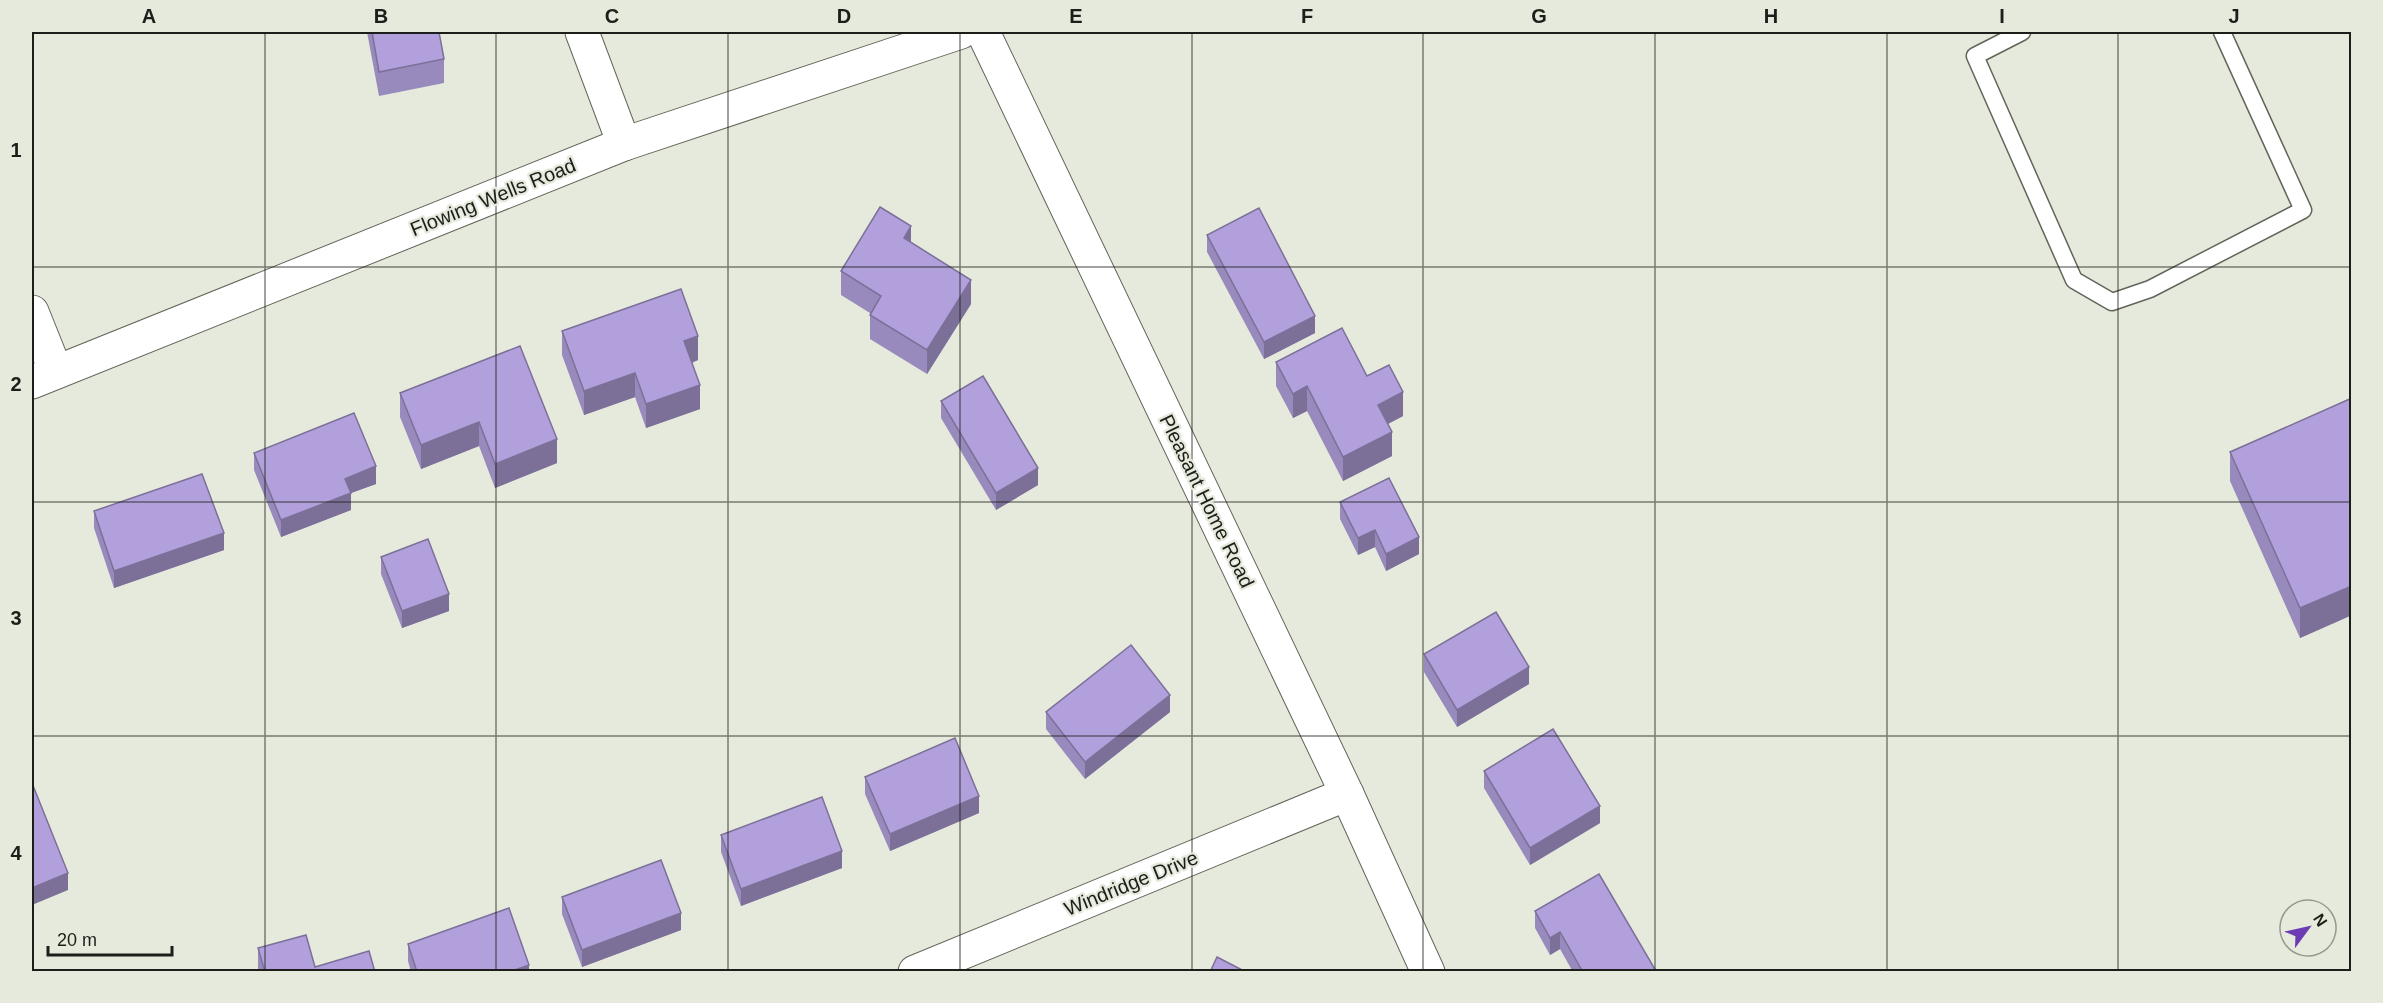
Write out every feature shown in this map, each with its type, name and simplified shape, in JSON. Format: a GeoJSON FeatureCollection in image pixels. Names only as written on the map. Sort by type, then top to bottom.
{"type":"FeatureCollection","features":[{"type":"Feature","properties":{"kind":"street"},"geometry":{"type":"LineString","coordinates":[[582,32],[624,144]]}},
{"type":"Feature","properties":{"kind":"street","name":"Flowing Wells Road"},"geometry":{"type":"LineString","coordinates":[[44,377],[624,144],[961,32]]}},
{"type":"Feature","properties":{"kind":"street","name":"Pleasant Home Road"},"geometry":{"type":"LineString","coordinates":[[983,32],[1347,794],[1428,972]]}},
{"type":"Feature","properties":{"kind":"street"},"geometry":{"type":"LineString","coordinates":[[32,312],[44,377]]}},
{"type":"Feature","properties":{"kind":"street","name":"Windridge Drive"},"geometry":{"type":"LineString","coordinates":[[915,972],[1347,794]]}},
{"type":"Feature","properties":{"kind":"lane"},"geometry":{"type":"LineString","coordinates":[[2022,32],[1975,56],[2074,280],[2112,302],[2150,289],[2303,210],[2222,32]]}},
{"type":"Feature","properties":{"kind":"building"},"geometry":{"type":"Polygon","coordinates":[[[372,32],[439,32],[444,59],[379,72],[372,32]]]}},
{"type":"Feature","properties":{"kind":"building"},"geometry":{"type":"Polygon","coordinates":[[[880,207],[911,226],[904,238],[971,280],[927,350],[870,315],[881,296],[841,271],[880,207]]]}},
{"type":"Feature","properties":{"kind":"building"},"geometry":{"type":"Polygon","coordinates":[[[1259,208],[1315,316],[1264,342],[1207,235],[1259,208]]]}},
{"type":"Feature","properties":{"kind":"building"},"geometry":{"type":"Polygon","coordinates":[[[681,289],[698,336],[684,341],[700,385],[646,404],[635,373],[584,391],[562,331],[681,289]]]}},
{"type":"Feature","properties":{"kind":"building"},"geometry":{"type":"Polygon","coordinates":[[[1342,328],[1367,376],[1389,365],[1403,392],[1378,405],[1392,432],[1343,457],[1307,386],[1293,394],[1276,362],[1342,328]]]}},
{"type":"Feature","properties":{"kind":"building"},"geometry":{"type":"Polygon","coordinates":[[[520,346],[557,439],[495,464],[479,422],[421,445],[400,393],[520,346]]]}},
{"type":"Feature","properties":{"kind":"building"},"geometry":{"type":"Polygon","coordinates":[[[983,376],[1038,468],[996,493],[941,401],[983,376]]]}},
{"type":"Feature","properties":{"kind":"building"},"geometry":{"type":"Polygon","coordinates":[[[2352,398],[2352,586],[2300,608],[2230,452],[2352,398]]]}},
{"type":"Feature","properties":{"kind":"building"},"geometry":{"type":"Polygon","coordinates":[[[354,413],[376,466],[345,479],[351,493],[281,520],[254,453],[354,413]]]}},
{"type":"Feature","properties":{"kind":"building"},"geometry":{"type":"Polygon","coordinates":[[[202,474],[224,533],[114,571],[94,511],[202,474]]]}},
{"type":"Feature","properties":{"kind":"building"},"geometry":{"type":"Polygon","coordinates":[[[1389,478],[1419,537],[1386,554],[1375,530],[1358,538],[1340,502],[1389,478]]]}},
{"type":"Feature","properties":{"kind":"building"},"geometry":{"type":"Polygon","coordinates":[[[428,539],[449,594],[402,611],[381,557],[428,539]]]}},
{"type":"Feature","properties":{"kind":"building"},"geometry":{"type":"Polygon","coordinates":[[[1496,612],[1529,667],[1457,710],[1424,654],[1496,612]]]}},
{"type":"Feature","properties":{"kind":"building"},"geometry":{"type":"Polygon","coordinates":[[[1131,645],[1170,695],[1085,762],[1046,712],[1131,645]]]}},
{"type":"Feature","properties":{"kind":"building"},"geometry":{"type":"Polygon","coordinates":[[[1553,729],[1600,806],[1530,848],[1484,771],[1553,729]]]}},
{"type":"Feature","properties":{"kind":"building"},"geometry":{"type":"Polygon","coordinates":[[[955,738],[979,796],[890,834],[865,777],[955,738]]]}},
{"type":"Feature","properties":{"kind":"building"},"geometry":{"type":"Polygon","coordinates":[[[32,783],[68,873],[32,888],[32,783]]]}},
{"type":"Feature","properties":{"kind":"building"},"geometry":{"type":"Polygon","coordinates":[[[822,797],[842,851],[741,889],[721,835],[822,797]]]}},
{"type":"Feature","properties":{"kind":"building"},"geometry":{"type":"Polygon","coordinates":[[[661,860],[681,913],[582,950],[562,897],[661,860]]]}},
{"type":"Feature","properties":{"kind":"building"},"geometry":{"type":"Polygon","coordinates":[[[1599,874],[1656,972],[1583,972],[1560,932],[1550,938],[1535,911],[1599,874]]]}},
{"type":"Feature","properties":{"kind":"building"},"geometry":{"type":"Polygon","coordinates":[[[509,908],[529,965],[509,972],[417,972],[408,944],[509,908]]]}},
{"type":"Feature","properties":{"kind":"building"},"geometry":{"type":"Polygon","coordinates":[[[306,935],[315,967],[369,951],[375,972],[265,972],[258,948],[306,935]]]}},
{"type":"Feature","properties":{"kind":"building"},"geometry":{"type":"Polygon","coordinates":[[[1217,957],[1246,972],[1210,972],[1217,957]]]}}]}
